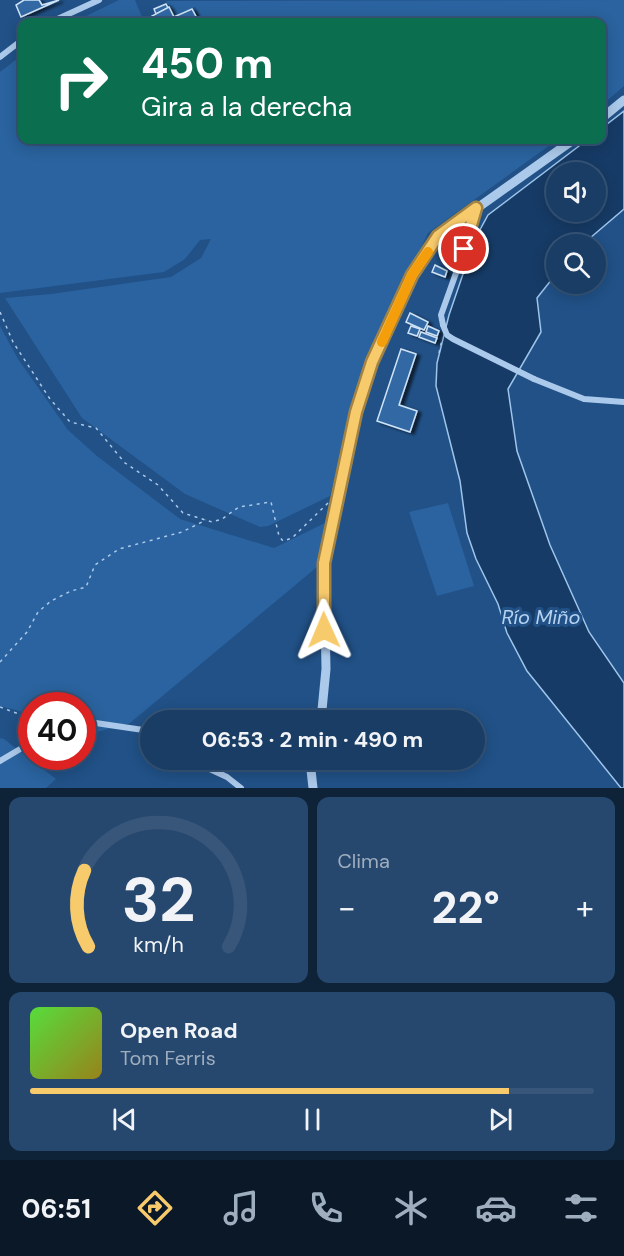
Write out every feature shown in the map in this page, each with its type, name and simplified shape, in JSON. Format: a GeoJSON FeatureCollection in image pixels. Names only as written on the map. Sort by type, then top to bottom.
{"type":"FeatureCollection","features":[{"type":"Feature","properties":{"kind":"street"},"geometry":{"type":"LineString","coordinates":[[60,18],[99,0]]}},
{"type":"Feature","properties":{"kind":"street"},"geometry":{"type":"LineString","coordinates":[[0,57],[18,43]]}},
{"type":"Feature","properties":{"kind":"street"},"geometry":{"type":"LineString","coordinates":[[606,115],[624,100]]}},
{"type":"Feature","properties":{"kind":"street"},"geometry":{"type":"LineString","coordinates":[[322,710],[326,669],[324,563],[356,412],[372,362],[412,275],[438,236],[567,144]]}},
{"type":"Feature","properties":{"kind":"street"},"geometry":{"type":"LineString","coordinates":[[476,208],[470,234],[441,315],[447,335],[534,379],[584,399],[624,402]]}},
{"type":"Feature","properties":{"kind":"street"},"geometry":{"type":"LineString","coordinates":[[96,723],[140,730]]}},
{"type":"Feature","properties":{"kind":"street"},"geometry":{"type":"LineString","coordinates":[[0,761],[18,750]]}},
{"type":"Feature","properties":{"kind":"street"},"geometry":{"type":"LineString","coordinates":[[212,770],[227,777],[241,788]]}},
{"type":"Feature","properties":{"kind":"street"},"geometry":{"type":"LineString","coordinates":[[311,770],[314,788]]}},
{"type":"Feature","properties":{"kind":"street"},"geometry":{"type":"LineString","coordinates":[[227,777],[229,788]]}},
{"type":"Feature","properties":{"kind":"path"},"geometry":{"type":"LineString","coordinates":[[0,312],[13,342],[50,399],[70,422],[96,428],[125,463],[158,485],[183,513],[206,520],[222,519],[239,507],[271,502],[279,536],[284,541],[292,538],[338,493]]}},
{"type":"Feature","properties":{"kind":"path"},"geometry":{"type":"LineString","coordinates":[[0,662],[27,632],[38,612],[51,601],[71,591],[86,587],[95,565],[119,549],[182,532],[206,520]]}},
{"type":"Feature","properties":{"kind":"path"},"geometry":{"type":"LineString","coordinates":[[0,707],[18,714]]}},
{"type":"Feature","properties":{"kind":"shaded area"},"geometry":{"type":"Polygon","coordinates":[[[119,0],[135,0],[142,18],[82,18],[119,0]]]}},
{"type":"Feature","properties":{"kind":"shaded area"},"geometry":{"type":"Polygon","coordinates":[[[624,0],[624,86],[606,102],[606,18],[201,18],[195,7],[174,17],[166,1],[624,0]]]}},
{"type":"Feature","properties":{"kind":"shaded area"},"geometry":{"type":"Polygon","coordinates":[[[18,58],[18,144],[551,144],[428,233],[394,306],[352,411],[330,496],[268,526],[260,527],[185,494],[82,418],[5,298],[51,294],[171,277],[201,258],[211,239],[200,240],[185,259],[164,272],[0,293],[0,72],[18,58]]]}},
{"type":"Feature","properties":{"kind":"shaded area"},"geometry":{"type":"Polygon","coordinates":[[[0,326],[18,359],[68,430],[97,456],[180,519],[274,548],[329,521],[317,567],[146,710],[140,710],[140,715],[130,723],[96,732],[96,692],[18,692],[18,711],[0,706],[0,326]]]}},
{"type":"Feature","properties":{"kind":"shaded area"},"geometry":{"type":"Polygon","coordinates":[[[448,503],[474,586],[437,596],[409,512],[448,503]]]}},
{"type":"Feature","properties":{"kind":"shaded area"},"geometry":{"type":"Polygon","coordinates":[[[0,738],[18,750],[18,770],[44,770],[56,779],[46,788],[0,788],[0,738]]]}},
{"type":"Feature","properties":{"kind":"water","name":"Río Miño"},"geometry":{"type":"Polygon","coordinates":[[[624,111],[624,209],[595,234],[546,234],[546,287],[537,298],[541,332],[508,389],[517,451],[550,545],[589,632],[624,683],[624,788],[621,788],[527,671],[507,633],[498,604],[476,559],[467,533],[460,481],[436,386],[437,363],[449,315],[475,239],[488,215],[546,171],[546,222],[606,222],[606,162],[558,162],[582,144],[606,144],[606,125],[624,111]]]}},
{"type":"Feature","properties":{"kind":"building"},"geometry":{"type":"Polygon","coordinates":[[[24,0],[39,0],[42,5],[59,0],[21,17],[16,5],[24,0]]]}},
{"type":"Feature","properties":{"kind":"building"},"geometry":{"type":"Polygon","coordinates":[[[166,4],[168,8],[156,14],[154,9],[166,4]]]}},
{"type":"Feature","properties":{"kind":"building"},"geometry":{"type":"Polygon","coordinates":[[[169,7],[174,17],[192,9],[197,18],[153,18],[152,16],[169,7]]]}},
{"type":"Feature","properties":{"kind":"building"},"geometry":{"type":"Polygon","coordinates":[[[435,265],[447,271],[445,277],[432,272],[435,265]]]}},
{"type":"Feature","properties":{"kind":"building"},"geometry":{"type":"Polygon","coordinates":[[[410,313],[428,322],[424,330],[406,322],[410,313]]]}},
{"type":"Feature","properties":{"kind":"building"},"geometry":{"type":"Polygon","coordinates":[[[411,326],[420,329],[417,336],[408,333],[411,326]]]}},
{"type":"Feature","properties":{"kind":"building"},"geometry":{"type":"Polygon","coordinates":[[[428,326],[439,331],[437,336],[426,332],[428,326]]]}},
{"type":"Feature","properties":{"kind":"building"},"geometry":{"type":"Polygon","coordinates":[[[421,332],[437,338],[435,343],[419,337],[421,332]]]}},
{"type":"Feature","properties":{"kind":"building"},"geometry":{"type":"Polygon","coordinates":[[[401,349],[416,354],[399,405],[417,411],[410,432],[377,421],[401,349]]]}},
{"type":"Feature","properties":{"kind":"slow traffic"},"geometry":{"type":"LineString","coordinates":[[382,342],[412,275],[428,252]]}},
{"type":"Feature","properties":{"kind":"route"},"geometry":{"type":"LineString","coordinates":[[324,630],[324,563],[356,412],[372,362],[412,275],[438,236],[476,208],[464,249]]}}]}
